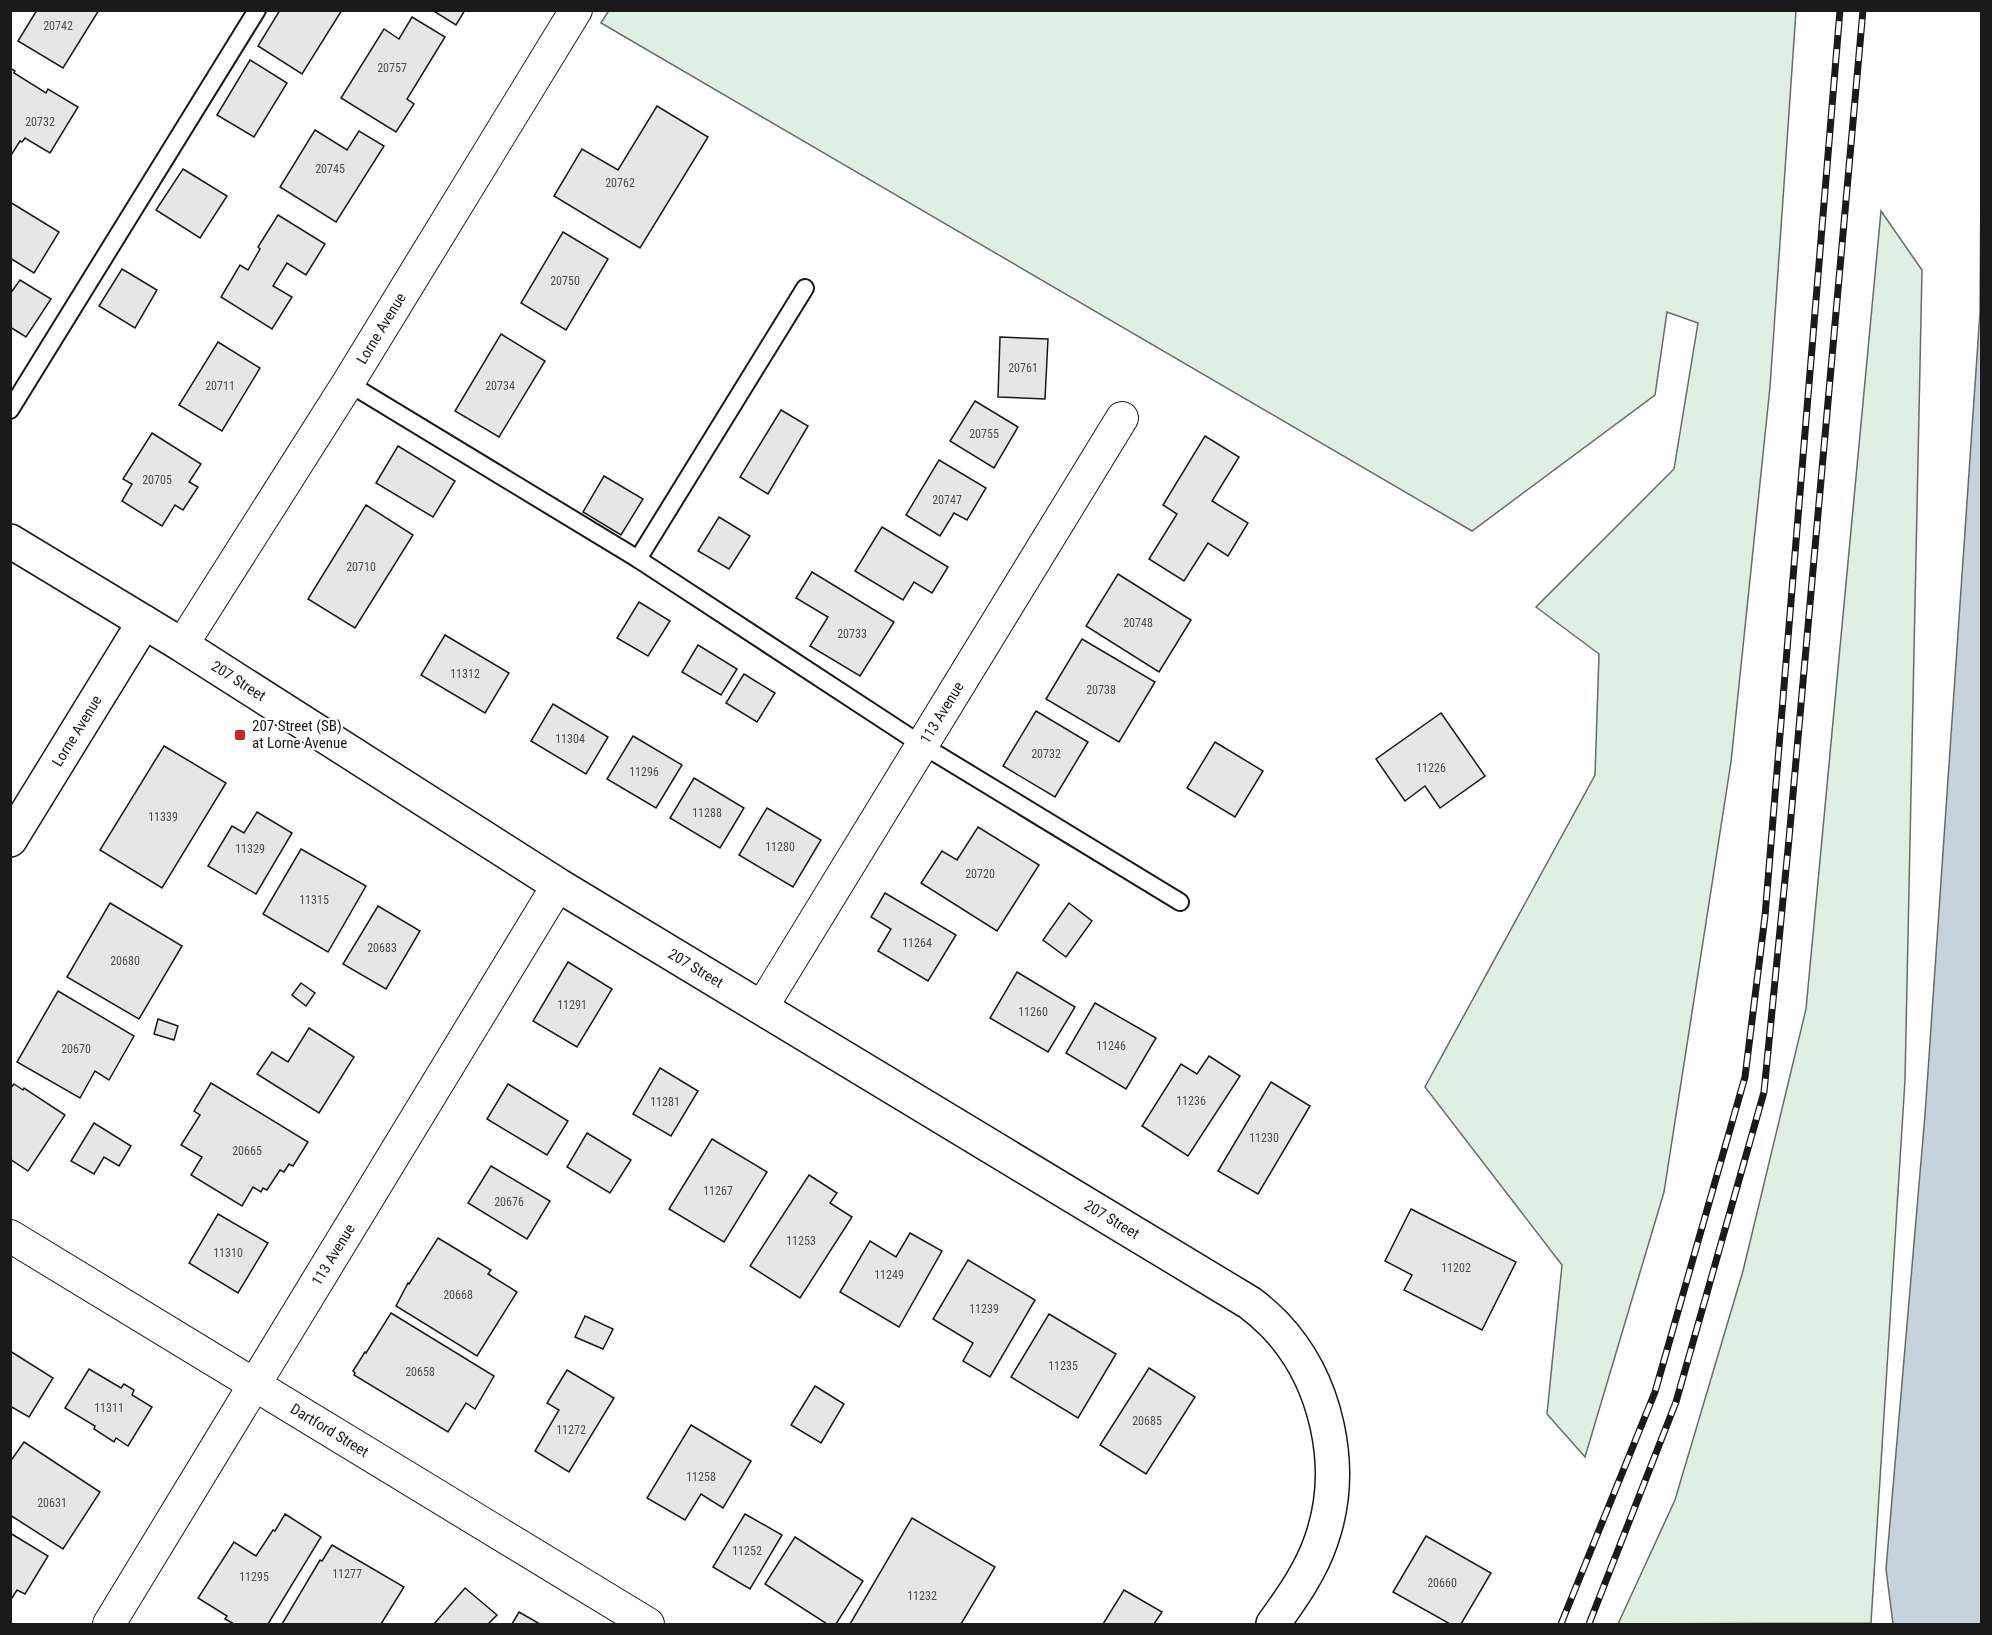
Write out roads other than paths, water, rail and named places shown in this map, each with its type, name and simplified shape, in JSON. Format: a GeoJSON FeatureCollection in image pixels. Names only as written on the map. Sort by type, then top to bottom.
{"type":"FeatureCollection","features":[{"type":"Feature","properties":{"kind":"street","name":"Lorne Avenue"},"geometry":{"type":"LineString","coordinates":[[182,645],[348,383],[576,10]]}},
{"type":"Feature","properties":{"kind":"street","name":"113 Avenue"},"geometry":{"type":"LineString","coordinates":[[762,1007],[1122,418]]}},
{"type":"Feature","properties":{"kind":"street","name":"207 Street"},"geometry":{"type":"LineString","coordinates":[[10,541],[182,645],[558,885],[1250,1303],[1274,1324],[1311,1377],[1323,1409],[1330,1439],[1331,1491],[1328,1519],[1321,1542],[1311,1564],[1273,1624]]}},
{"type":"Feature","properties":{"kind":"street","name":"Lorne Avenue"},"geometry":{"type":"LineString","coordinates":[[10,840],[144,622]]}},
{"type":"Feature","properties":{"kind":"street","name":"113 Avenue"},"geometry":{"type":"LineString","coordinates":[[109,1624],[558,885]]}},
{"type":"Feature","properties":{"kind":"street","name":"Dartford Street"},"geometry":{"type":"LineString","coordinates":[[10,1236],[648,1624]]}},
{"type":"Feature","properties":{"kind":"lane"},"geometry":{"type":"LineString","coordinates":[[10,410],[257,10]]}},
{"type":"Feature","properties":{"kind":"lane"},"geometry":{"type":"LineString","coordinates":[[638,560],[806,288]]}},
{"type":"Feature","properties":{"kind":"lane"},"geometry":{"type":"LineString","coordinates":[[348,383],[638,560],[922,745],[1179,902]]}},
{"type":"Feature","properties":{"kind":"railway"},"geometry":{"type":"LineString","coordinates":[[1561,1624],[1655,1392],[1745,1077],[1765,916],[1840,10]]}},
{"type":"Feature","properties":{"kind":"railway"},"geometry":{"type":"LineString","coordinates":[[1589,1624],[1676,1402],[1764,1092],[1789,839],[1863,10]]}},
{"type":"Feature","properties":{"kind":"place","name":"207 Street (SB) at Lorne Avenue"},"geometry":{"type":"Point","coordinates":[240,735]}}]}
